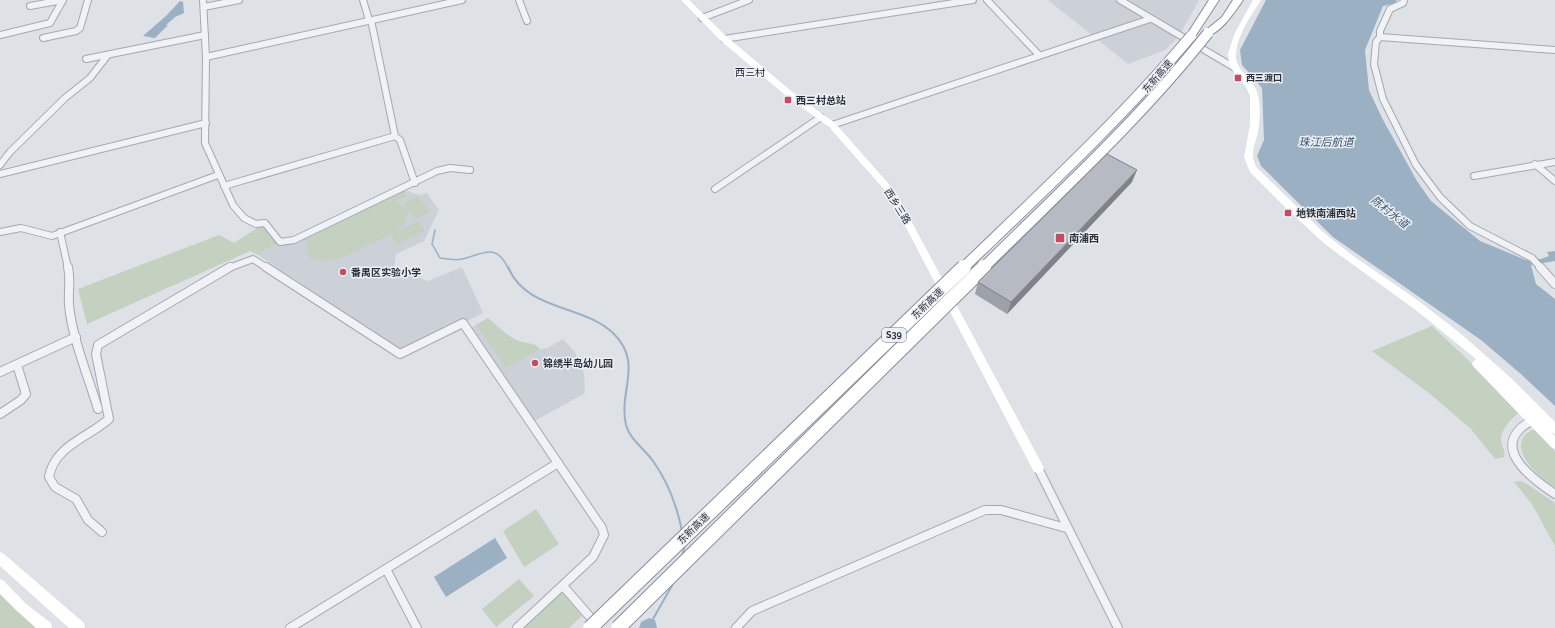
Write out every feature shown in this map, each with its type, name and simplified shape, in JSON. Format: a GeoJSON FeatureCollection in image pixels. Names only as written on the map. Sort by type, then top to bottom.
{"type":"FeatureCollection","features":[{"type":"Feature","properties":{"kind":"highway"},"geometry":{"type":"LineString","coordinates":[[1191,36],[1206,0]]}},
{"type":"Feature","properties":{"kind":"highway","name":"东新高速"},"geometry":{"type":"LineString","coordinates":[[590,628],[1144,92],[1191,36],[1214,0]]}},
{"type":"Feature","properties":{"kind":"highway","name":"东新高速"},"geometry":{"type":"LineString","coordinates":[[618,628],[1109,144],[1179,70],[1208,33],[1227,0]]}},
{"type":"Feature","properties":{"kind":"highway"},"geometry":{"type":"LineString","coordinates":[[1208,33],[1224,19],[1238,0]]}},
{"type":"Feature","properties":{"kind":"street"},"geometry":{"type":"LineString","coordinates":[[30,6],[63,0]]}},
{"type":"Feature","properties":{"kind":"street"},"geometry":{"type":"LineString","coordinates":[[0,35],[50,23],[53,19],[57,6],[63,0]]}},
{"type":"Feature","properties":{"kind":"street"},"geometry":{"type":"LineString","coordinates":[[43,38],[76,31],[80,28],[88,0]]}},
{"type":"Feature","properties":{"kind":"street"},"geometry":{"type":"LineString","coordinates":[[239,0],[204,3],[206,57],[205,142],[233,205],[244,218],[256,224],[265,223],[280,242],[294,240],[415,183],[437,171],[450,168],[470,170]]}},
{"type":"Feature","properties":{"kind":"street"},"geometry":{"type":"LineString","coordinates":[[363,0],[370,20],[395,136],[400,140],[415,183]]}},
{"type":"Feature","properties":{"kind":"street"},"geometry":{"type":"LineString","coordinates":[[428,0],[430,7]]}},
{"type":"Feature","properties":{"kind":"street"},"geometry":{"type":"LineString","coordinates":[[206,57],[462,0]]}},
{"type":"Feature","properties":{"kind":"street"},"geometry":{"type":"LineString","coordinates":[[519,0],[527,21]]}},
{"type":"Feature","properties":{"kind":"street","name":"西乡三路"},"geometry":{"type":"LineString","coordinates":[[685,0],[724,39],[794,97],[832,125],[892,193],[1038,468]]}},
{"type":"Feature","properties":{"kind":"street"},"geometry":{"type":"LineString","coordinates":[[731,0],[736,4]]}},
{"type":"Feature","properties":{"kind":"street"},"geometry":{"type":"LineString","coordinates":[[702,18],[749,0]]}},
{"type":"Feature","properties":{"kind":"street"},"geometry":{"type":"LineString","coordinates":[[724,39],[973,0]]}},
{"type":"Feature","properties":{"kind":"street"},"geometry":{"type":"LineString","coordinates":[[987,0],[1039,55]]}},
{"type":"Feature","properties":{"kind":"street"},"geometry":{"type":"LineString","coordinates":[[1120,0],[1235,68],[1251,87],[1254,94],[1254,129],[1248,155],[1249,162],[1254,171],[1324,238],[1349,258],[1420,307],[1487,364],[1555,429]]}},
{"type":"Feature","properties":{"kind":"street"},"geometry":{"type":"LineString","coordinates":[[1235,68],[1232,55],[1233,46],[1257,0]]}},
{"type":"Feature","properties":{"kind":"street"},"geometry":{"type":"LineString","coordinates":[[1404,0],[1403,3],[1390,9],[1380,31],[1380,37],[1376,42],[1374,64],[1378,87],[1416,165],[1440,197],[1470,226],[1532,258],[1555,284]]}},
{"type":"Feature","properties":{"kind":"street"},"geometry":{"type":"LineString","coordinates":[[832,125],[1150,19]]}},
{"type":"Feature","properties":{"kind":"street"},"geometry":{"type":"LineString","coordinates":[[86,59],[107,56],[205,35]]}},
{"type":"Feature","properties":{"kind":"street"},"geometry":{"type":"LineString","coordinates":[[1380,37],[1555,50]]}},
{"type":"Feature","properties":{"kind":"street"},"geometry":{"type":"LineString","coordinates":[[0,165],[39,123],[65,98],[90,78],[107,56]]}},
{"type":"Feature","properties":{"kind":"street"},"geometry":{"type":"LineString","coordinates":[[714,189],[822,117]]}},
{"type":"Feature","properties":{"kind":"street"},"geometry":{"type":"LineString","coordinates":[[0,174],[206,123]]}},
{"type":"Feature","properties":{"kind":"street"},"geometry":{"type":"LineString","coordinates":[[224,186],[395,136]]}},
{"type":"Feature","properties":{"kind":"street"},"geometry":{"type":"LineString","coordinates":[[1474,176],[1535,164],[1555,162]]}},
{"type":"Feature","properties":{"kind":"street"},"geometry":{"type":"LineString","coordinates":[[1535,164],[1555,181]]}},
{"type":"Feature","properties":{"kind":"street"},"geometry":{"type":"LineString","coordinates":[[0,232],[21,228],[52,236],[218,174]]}},
{"type":"Feature","properties":{"kind":"street"},"geometry":{"type":"LineString","coordinates":[[60,232],[71,280],[69,304],[76,337],[98,409]]}},
{"type":"Feature","properties":{"kind":"street"},"geometry":{"type":"LineString","coordinates":[[102,532],[88,520],[73,496],[54,486],[50,477],[50,472],[55,460],[63,450],[83,436],[103,425],[109,419],[96,354],[98,345],[104,340],[234,265],[249,260],[258,261],[400,354],[459,324],[462,324],[602,528],[604,535],[593,557],[517,628]]}},
{"type":"Feature","properties":{"kind":"street"},"geometry":{"type":"LineString","coordinates":[[1420,307],[1555,444]]}},
{"type":"Feature","properties":{"kind":"street"},"geometry":{"type":"LineString","coordinates":[[0,372],[76,337]]}},
{"type":"Feature","properties":{"kind":"street"},"geometry":{"type":"LineString","coordinates":[[0,414],[21,400],[26,394],[17,365]]}},
{"type":"Feature","properties":{"kind":"street"},"geometry":{"type":"LineString","coordinates":[[1533,420],[1519,428],[1514,434],[1511,441],[1513,453],[1527,475],[1555,494]]}},
{"type":"Feature","properties":{"kind":"street"},"geometry":{"type":"LineString","coordinates":[[290,628],[558,463]]}},
{"type":"Feature","properties":{"kind":"street"},"geometry":{"type":"LineString","coordinates":[[1038,468],[1066,528],[1118,628]]}},
{"type":"Feature","properties":{"kind":"street"},"geometry":{"type":"LineString","coordinates":[[736,628],[752,611],[985,510],[1001,510],[1066,528]]}},
{"type":"Feature","properties":{"kind":"street"},"geometry":{"type":"LineString","coordinates":[[0,558],[79,628]]}},
{"type":"Feature","properties":{"kind":"street"},"geometry":{"type":"LineString","coordinates":[[386,569],[417,628]]}},
{"type":"Feature","properties":{"kind":"street"},"geometry":{"type":"LineString","coordinates":[[0,585],[21,607],[46,628]]}},
{"type":"Feature","properties":{"kind":"street"},"geometry":{"type":"LineString","coordinates":[[563,586],[600,628]]}},
{"type":"Feature","properties":{"kind":"shaded area"},"geometry":{"type":"Polygon","coordinates":[[[1048,0],[1199,0],[1179,36],[1165,50],[1128,64],[1048,0]]]}},
{"type":"Feature","properties":{"kind":"shaded area","name":"番禺区实验小学"},"geometry":{"type":"Polygon","coordinates":[[[402,189],[419,195],[427,193],[439,210],[424,241],[396,254],[394,268],[428,281],[462,267],[483,313],[455,326],[453,322],[401,349],[258,255],[280,242],[294,240],[402,189]]]}},
{"type":"Feature","properties":{"kind":"shaded area","name":"锦绣半岛幼儿园"},"geometry":{"type":"Polygon","coordinates":[[[488,318],[508,335],[518,341],[536,345],[540,349],[548,348],[563,339],[575,352],[584,374],[585,393],[531,423],[467,330],[488,318]]]}},
{"type":"Feature","properties":{"kind":"green space"},"geometry":{"type":"Polygon","coordinates":[[[404,191],[407,196],[394,201],[407,209],[408,216],[403,225],[395,232],[341,258],[327,261],[314,260],[308,254],[306,249],[308,240],[304,242],[302,238],[404,191]]]}},
{"type":"Feature","properties":{"kind":"green space"},"geometry":{"type":"Polygon","coordinates":[[[418,196],[430,212],[415,219],[404,203],[418,196]]]}},
{"type":"Feature","properties":{"kind":"green space"},"geometry":{"type":"Polygon","coordinates":[[[418,222],[425,231],[397,244],[390,235],[418,222]]]}},
{"type":"Feature","properties":{"kind":"green space"},"geometry":{"type":"Polygon","coordinates":[[[262,225],[278,243],[258,255],[250,251],[87,324],[78,289],[219,235],[234,243],[262,225]]]}},
{"type":"Feature","properties":{"kind":"green space"},"geometry":{"type":"Polygon","coordinates":[[[488,318],[512,338],[535,345],[540,349],[506,368],[476,325],[488,318]]]}},
{"type":"Feature","properties":{"kind":"green space"},"geometry":{"type":"Polygon","coordinates":[[[1432,326],[1469,361],[1518,413],[1503,431],[1501,440],[1504,457],[1495,459],[1471,429],[1429,393],[1372,351],[1432,326]]]}},
{"type":"Feature","properties":{"kind":"green space"},"geometry":{"type":"Polygon","coordinates":[[[1535,429],[1555,451],[1555,487],[1532,468],[1522,451],[1521,442],[1525,435],[1535,429]]]}},
{"type":"Feature","properties":{"kind":"green space"},"geometry":{"type":"Polygon","coordinates":[[[1520,481],[1555,503],[1555,546],[1532,504],[1514,482],[1520,481]]]}},
{"type":"Feature","properties":{"kind":"green space"},"geometry":{"type":"Polygon","coordinates":[[[536,509],[559,544],[524,567],[503,531],[536,509]]]}},
{"type":"Feature","properties":{"kind":"green space"},"geometry":{"type":"Polygon","coordinates":[[[519,579],[534,596],[496,627],[482,609],[519,579]]]}},
{"type":"Feature","properties":{"kind":"green space"},"geometry":{"type":"Polygon","coordinates":[[[5,591],[47,628],[0,628],[0,595],[5,591]]]}},
{"type":"Feature","properties":{"kind":"green space"},"geometry":{"type":"Polygon","coordinates":[[[562,592],[582,616],[569,628],[523,628],[562,592]]]}},
{"type":"Feature","properties":{"kind":"water","name":"珠江后航道"},"geometry":{"type":"Polygon","coordinates":[[[1266,0],[1397,0],[1395,3],[1383,6],[1365,50],[1369,90],[1382,118],[1417,181],[1431,201],[1480,241],[1526,260],[1541,259],[1549,256],[1547,252],[1555,251],[1555,261],[1531,265],[1536,284],[1555,299],[1555,406],[1481,340],[1333,237],[1261,166],[1257,156],[1264,140],[1262,88],[1242,65],[1240,50],[1266,0]]]}},
{"type":"Feature","properties":{"kind":"water"},"geometry":{"type":"Polygon","coordinates":[[[180,1],[183,2],[184,13],[175,17],[155,38],[143,36],[166,16],[180,1]]]}},
{"type":"Feature","properties":{"kind":"water"},"geometry":{"type":"Polygon","coordinates":[[[495,538],[507,558],[446,597],[434,577],[495,538]]]}},
{"type":"Feature","properties":{"kind":"building"},"geometry":{"type":"Polygon","coordinates":[[[1107,154],[1137,170],[1011,302],[978,282],[1107,154]]]}},
{"type":"Feature","properties":{"kind":"waterway"},"geometry":{"type":"LineString","coordinates":[[435,230],[432,244],[440,258],[459,260],[483,253],[494,252],[499,255],[508,268]]}},
{"type":"Feature","properties":{"kind":"waterway"},"geometry":{"type":"LineString","coordinates":[[508,267],[516,281],[528,292],[541,300],[586,317],[600,324],[613,333],[622,344],[627,355],[629,366],[624,413],[626,425],[631,435],[650,457],[663,477],[675,503],[682,531]]}},
{"type":"Feature","properties":{"kind":"waterway"},"geometry":{"type":"LineString","coordinates":[[682,556],[685,545]]}},
{"type":"Feature","properties":{"kind":"waterway"},"geometry":{"type":"LineString","coordinates":[[649,626],[674,582]]}},
{"type":"Feature","properties":{"kind":"place","name":"西三渡口"},"geometry":{"type":"Point","coordinates":[1238,78]}},
{"type":"Feature","properties":{"kind":"place","name":"西三村总站"},"geometry":{"type":"Point","coordinates":[788,100]}},
{"type":"Feature","properties":{"kind":"place","name":"地铁南浦西站"},"geometry":{"type":"Point","coordinates":[1288,213]}},
{"type":"Feature","properties":{"kind":"place","name":"南浦西"},"geometry":{"type":"Point","coordinates":[1060,238]}},
{"type":"Feature","properties":{"kind":"place","name":"番禺区实验小学"},"geometry":{"type":"Point","coordinates":[343,272]}},
{"type":"Feature","properties":{"kind":"place","name":"锦绣半岛幼儿园"},"geometry":{"type":"Point","coordinates":[535,363]}},
{"type":"Feature","properties":{"kind":"district","name":"西三村"},"geometry":{"type":"Point","coordinates":[750,72]}},
{"type":"Feature","properties":{"kind":"water label","name":"陈村水道"},"geometry":{"type":"Point","coordinates":[1390,212]}}]}
